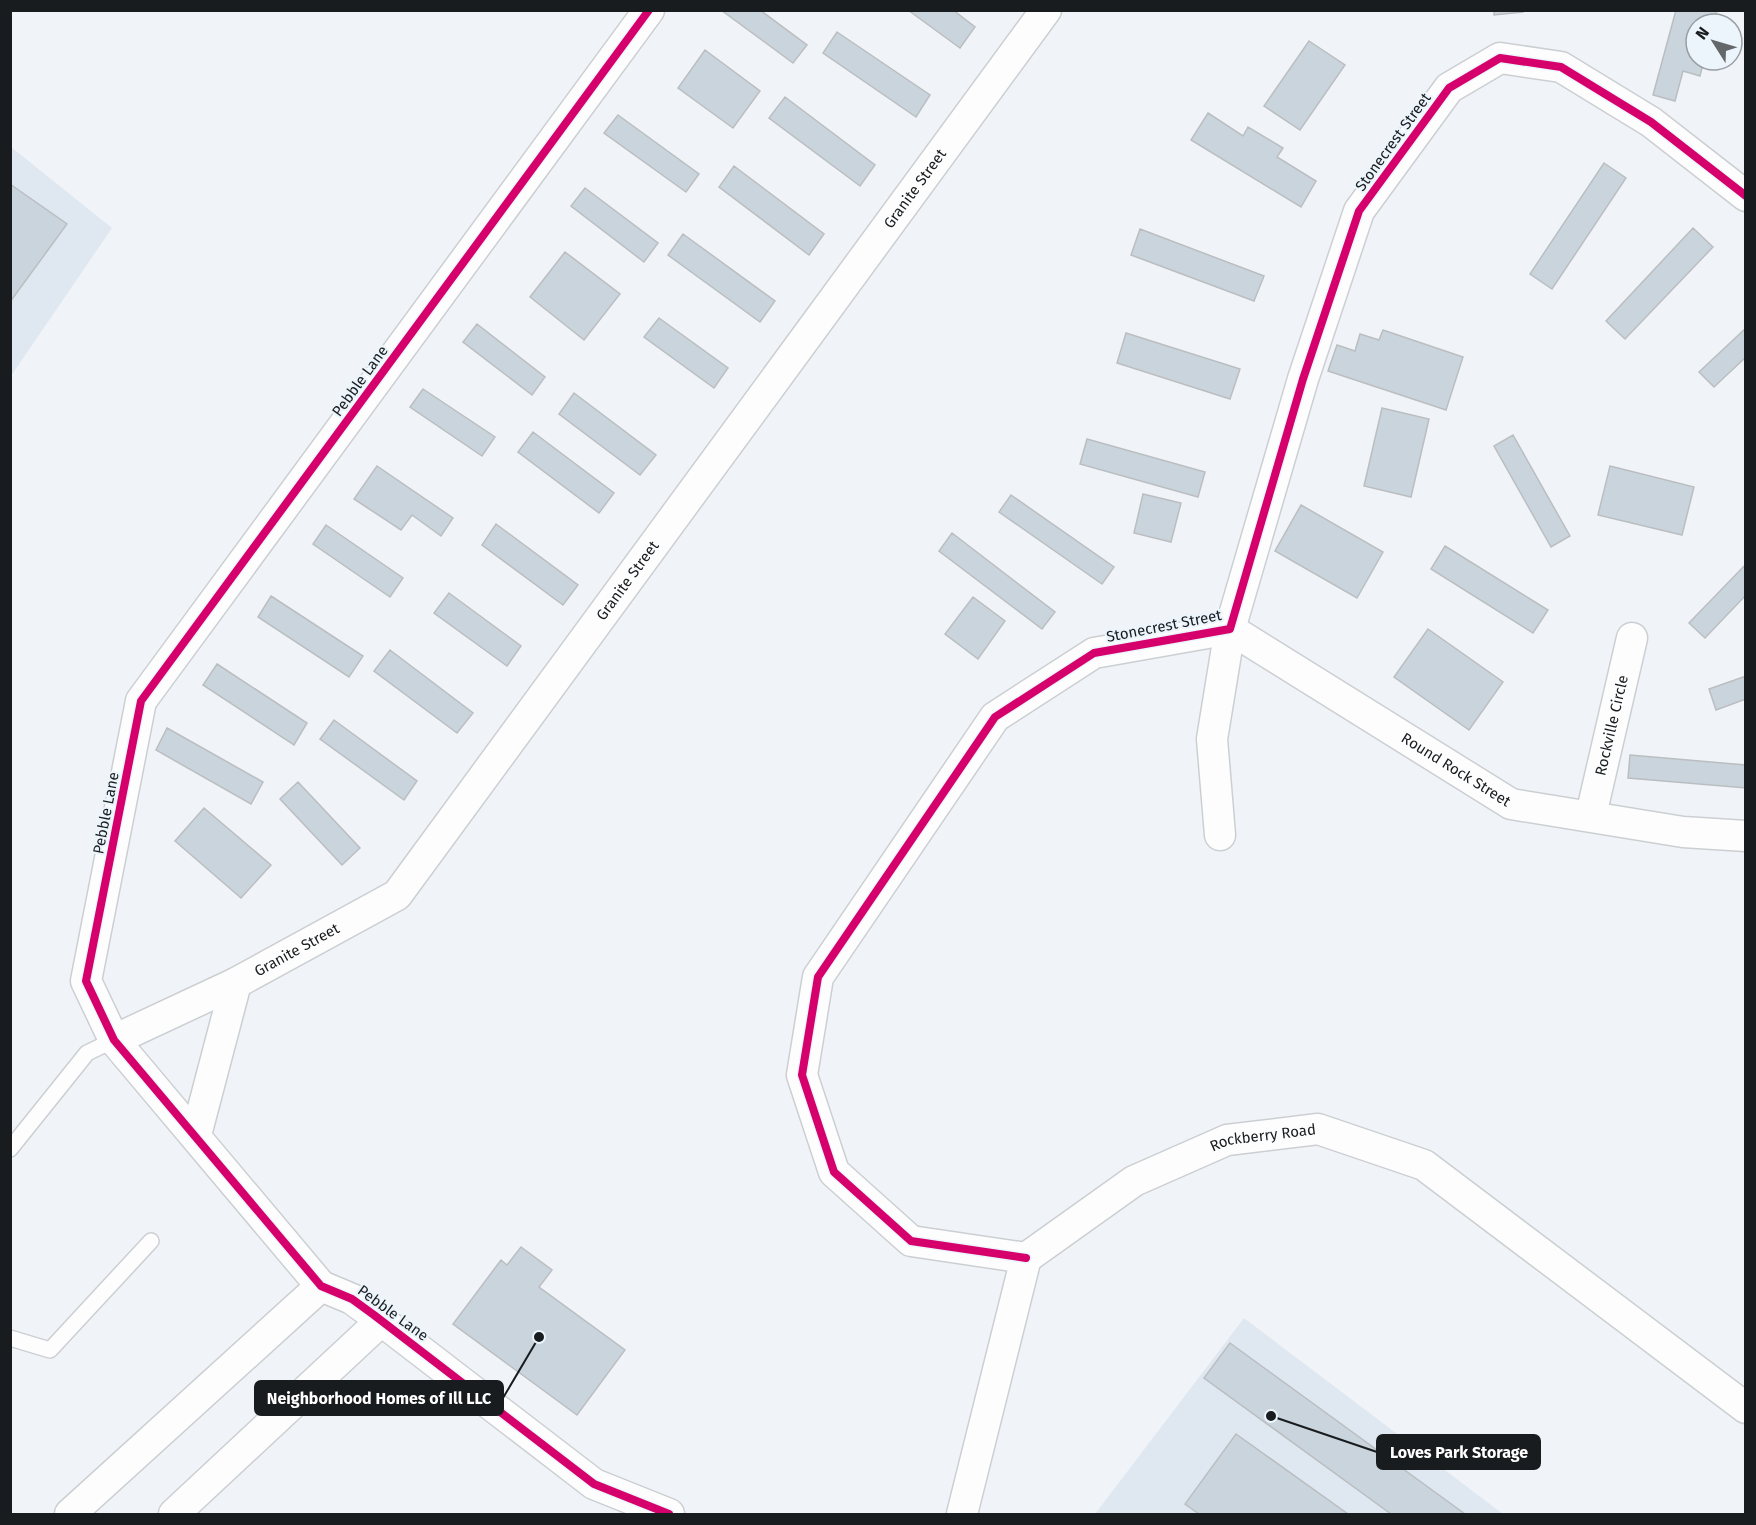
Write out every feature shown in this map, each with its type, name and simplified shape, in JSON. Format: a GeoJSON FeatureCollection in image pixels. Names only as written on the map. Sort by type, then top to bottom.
{"type":"FeatureCollection","features":[{"type":"Feature","properties":{"kind":"street","name":"Pebble Lane"},"geometry":{"type":"LineString","coordinates":[[649,10],[141,701],[86,981],[114,1040],[321,1286],[352,1299],[382,1320],[594,1484],[669,1515]]}},
{"type":"Feature","properties":{"kind":"street","name":"Granite Street"},"geometry":{"type":"LineString","coordinates":[[114,1040],[236,983],[397,895],[1046,10]]}},
{"type":"Feature","properties":{"kind":"street","name":"Stonecrest Street"},"geometry":{"type":"LineString","coordinates":[[1026,1258],[910,1241],[834,1172],[801,1075],[818,977],[995,717],[1094,653],[1230,629],[1304,379],[1359,211],[1449,88],[1500,58],[1561,68],[1651,122],[1746,196]]}},
{"type":"Feature","properties":{"kind":"street"},"geometry":{"type":"LineString","coordinates":[[1220,834],[1212,739],[1230,629]]}},
{"type":"Feature","properties":{"kind":"street","name":"Round Rock Street"},"geometry":{"type":"LineString","coordinates":[[1230,629],[1510,804],[1591,815],[1683,832],[1746,836]]}},
{"type":"Feature","properties":{"kind":"street","name":"Rockville Circle"},"geometry":{"type":"LineString","coordinates":[[1591,815],[1632,638]]}},
{"type":"Feature","properties":{"kind":"street"},"geometry":{"type":"LineString","coordinates":[[196,1135],[236,983]]}},
{"type":"Feature","properties":{"kind":"street","name":"Rockberry Road"},"geometry":{"type":"LineString","coordinates":[[1026,1258],[1134,1181],[1227,1140],[1318,1129],[1424,1165],[1746,1408]]}},
{"type":"Feature","properties":{"kind":"street"},"geometry":{"type":"LineString","coordinates":[[962,1515],[1026,1258]]}},
{"type":"Feature","properties":{"kind":"street"},"geometry":{"type":"LineString","coordinates":[[70,1515],[321,1286]]}},
{"type":"Feature","properties":{"kind":"street","name":"Pebble Lane"},"geometry":{"type":"LineString","coordinates":[[174,1515],[382,1320]]}},
{"type":"Feature","properties":{"kind":"lane"},"geometry":{"type":"LineString","coordinates":[[10,1149],[87,1053],[114,1040]]}},
{"type":"Feature","properties":{"kind":"lane"},"geometry":{"type":"LineString","coordinates":[[10,1338],[50,1350],[152,1241]]}},
{"type":"Feature","properties":{"kind":"shaded area"},"geometry":{"type":"Polygon","coordinates":[[[11,147],[112,228],[11,376],[11,147]]]}},
{"type":"Feature","properties":{"kind":"shaded area"},"geometry":{"type":"Polygon","coordinates":[[[1244,1318],[1503,1514],[1095,1514],[1244,1318]]]}},
{"type":"Feature","properties":{"kind":"building"},"geometry":{"type":"Polygon","coordinates":[[[721,10],[760,10],[807,45],[793,63],[721,10]]]}},
{"type":"Feature","properties":{"kind":"building"},"geometry":{"type":"Polygon","coordinates":[[[908,10],[953,10],[975,27],[960,48],[908,10]]]}},
{"type":"Feature","properties":{"kind":"building"},"geometry":{"type":"Polygon","coordinates":[[[1494,10],[1523,10],[1523,12],[1494,15],[1494,10]]]}},
{"type":"Feature","properties":{"kind":"building"},"geometry":{"type":"Polygon","coordinates":[[[1676,10],[1717,10],[1716,12],[1684,12],[1684,71],[1675,101],[1653,95],[1676,10]]]}},
{"type":"Feature","properties":{"kind":"building"},"geometry":{"type":"Polygon","coordinates":[[[837,32],[930,95],[916,117],[823,53],[837,32]]]}},
{"type":"Feature","properties":{"kind":"building"},"geometry":{"type":"Polygon","coordinates":[[[1309,41],[1345,65],[1300,130],[1264,106],[1309,41]]]}},
{"type":"Feature","properties":{"kind":"building"},"geometry":{"type":"Polygon","coordinates":[[[705,50],[760,91],[733,128],[678,88],[705,50]]]}},
{"type":"Feature","properties":{"kind":"building"},"geometry":{"type":"Polygon","coordinates":[[[1686,72],[1701,72],[1700,76],[1686,72]]]}},
{"type":"Feature","properties":{"kind":"building"},"geometry":{"type":"Polygon","coordinates":[[[785,97],[875,165],[860,186],[769,118],[785,97]]]}},
{"type":"Feature","properties":{"kind":"building"},"geometry":{"type":"Polygon","coordinates":[[[1208,113],[1243,136],[1248,127],[1283,148],[1277,157],[1316,181],[1301,207],[1191,140],[1208,113]]]}},
{"type":"Feature","properties":{"kind":"building"},"geometry":{"type":"Polygon","coordinates":[[[618,115],[699,174],[686,192],[604,133],[618,115]]]}},
{"type":"Feature","properties":{"kind":"building"},"geometry":{"type":"Polygon","coordinates":[[[1604,163],[1626,178],[1552,289],[1530,274],[1604,163]]]}},
{"type":"Feature","properties":{"kind":"building"},"geometry":{"type":"Polygon","coordinates":[[[734,166],[824,234],[809,255],[719,187],[734,166]]]}},
{"type":"Feature","properties":{"kind":"building"},"geometry":{"type":"Polygon","coordinates":[[[10,184],[67,224],[10,302],[10,184]]]}},
{"type":"Feature","properties":{"kind":"building"},"geometry":{"type":"Polygon","coordinates":[[[585,188],[658,243],[644,262],[571,206],[585,188]]]}},
{"type":"Feature","properties":{"kind":"building"},"geometry":{"type":"Polygon","coordinates":[[[1693,228],[1713,247],[1625,339],[1606,321],[1693,228]]]}},
{"type":"Feature","properties":{"kind":"building"},"geometry":{"type":"Polygon","coordinates":[[[1140,229],[1264,276],[1254,301],[1131,255],[1140,229]]]}},
{"type":"Feature","properties":{"kind":"building"},"geometry":{"type":"Polygon","coordinates":[[[683,234],[775,301],[760,322],[668,255],[683,234]]]}},
{"type":"Feature","properties":{"kind":"building"},"geometry":{"type":"Polygon","coordinates":[[[565,252],[620,294],[584,340],[530,297],[565,252]]]}},
{"type":"Feature","properties":{"kind":"building"},"geometry":{"type":"Polygon","coordinates":[[[659,318],[728,368],[714,388],[644,337],[659,318]]]}},
{"type":"Feature","properties":{"kind":"building"},"geometry":{"type":"Polygon","coordinates":[[[477,324],[545,377],[532,395],[463,342],[477,324]]]}},
{"type":"Feature","properties":{"kind":"building"},"geometry":{"type":"Polygon","coordinates":[[[1746,328],[1746,357],[1714,387],[1699,372],[1746,328]]]}},
{"type":"Feature","properties":{"kind":"building"},"geometry":{"type":"Polygon","coordinates":[[[1383,330],[1463,357],[1446,410],[1328,371],[1337,345],[1355,351],[1360,334],[1379,340],[1383,330]]]}},
{"type":"Feature","properties":{"kind":"building"},"geometry":{"type":"Polygon","coordinates":[[[1126,333],[1240,369],[1230,399],[1117,363],[1126,333]]]}},
{"type":"Feature","properties":{"kind":"building"},"geometry":{"type":"Polygon","coordinates":[[[423,389],[495,437],[482,456],[410,407],[423,389]]]}},
{"type":"Feature","properties":{"kind":"building"},"geometry":{"type":"Polygon","coordinates":[[[574,393],[656,455],[640,475],[559,414],[574,393]]]}},
{"type":"Feature","properties":{"kind":"building"},"geometry":{"type":"Polygon","coordinates":[[[1382,408],[1429,419],[1411,497],[1364,486],[1382,408]]]}},
{"type":"Feature","properties":{"kind":"building"},"geometry":{"type":"Polygon","coordinates":[[[533,432],[614,493],[599,513],[518,452],[533,432]]]}},
{"type":"Feature","properties":{"kind":"building"},"geometry":{"type":"Polygon","coordinates":[[[1513,435],[1570,536],[1551,547],[1494,446],[1513,435]]]}},
{"type":"Feature","properties":{"kind":"building"},"geometry":{"type":"Polygon","coordinates":[[[1087,439],[1205,472],[1198,497],[1080,464],[1087,439]]]}},
{"type":"Feature","properties":{"kind":"building"},"geometry":{"type":"Polygon","coordinates":[[[377,466],[453,518],[441,536],[412,515],[401,530],[354,499],[377,466]]]}},
{"type":"Feature","properties":{"kind":"building"},"geometry":{"type":"Polygon","coordinates":[[[1610,466],[1694,487],[1682,535],[1598,515],[1610,466]]]}},
{"type":"Feature","properties":{"kind":"building"},"geometry":{"type":"Polygon","coordinates":[[[1143,494],[1181,503],[1171,542],[1134,533],[1143,494]]]}},
{"type":"Feature","properties":{"kind":"building"},"geometry":{"type":"Polygon","coordinates":[[[1011,495],[1114,567],[1102,584],[999,512],[1011,495]]]}},
{"type":"Feature","properties":{"kind":"building"},"geometry":{"type":"Polygon","coordinates":[[[1301,505],[1383,552],[1357,598],[1275,551],[1301,505]]]}},
{"type":"Feature","properties":{"kind":"building"},"geometry":{"type":"Polygon","coordinates":[[[496,524],[578,585],[563,605],[482,545],[496,524]]]}},
{"type":"Feature","properties":{"kind":"building"},"geometry":{"type":"Polygon","coordinates":[[[326,525],[403,578],[390,597],[313,544],[326,525]]]}},
{"type":"Feature","properties":{"kind":"building"},"geometry":{"type":"Polygon","coordinates":[[[952,533],[1055,612],[1042,629],[939,551],[952,533]]]}},
{"type":"Feature","properties":{"kind":"building"},"geometry":{"type":"Polygon","coordinates":[[[1445,546],[1548,610],[1533,633],[1431,569],[1445,546]]]}},
{"type":"Feature","properties":{"kind":"building"},"geometry":{"type":"Polygon","coordinates":[[[1746,564],[1746,595],[1705,638],[1689,623],[1746,564]]]}},
{"type":"Feature","properties":{"kind":"building"},"geometry":{"type":"Polygon","coordinates":[[[449,593],[521,646],[507,666],[434,613],[449,593]]]}},
{"type":"Feature","properties":{"kind":"building"},"geometry":{"type":"Polygon","coordinates":[[[271,596],[363,656],[349,677],[258,617],[271,596]]]}},
{"type":"Feature","properties":{"kind":"building"},"geometry":{"type":"Polygon","coordinates":[[[973,597],[1005,621],[978,659],[945,634],[973,597]]]}},
{"type":"Feature","properties":{"kind":"building"},"geometry":{"type":"Polygon","coordinates":[[[1428,629],[1503,682],[1469,730],[1394,677],[1428,629]]]}},
{"type":"Feature","properties":{"kind":"building"},"geometry":{"type":"Polygon","coordinates":[[[390,650],[473,713],[457,733],[374,671],[390,650]]]}},
{"type":"Feature","properties":{"kind":"building"},"geometry":{"type":"Polygon","coordinates":[[[217,664],[307,723],[294,745],[203,685],[217,664]]]}},
{"type":"Feature","properties":{"kind":"building"},"geometry":{"type":"Polygon","coordinates":[[[1746,676],[1746,699],[1716,710],[1709,689],[1746,676]]]}},
{"type":"Feature","properties":{"kind":"building"},"geometry":{"type":"Polygon","coordinates":[[[334,720],[417,781],[404,800],[320,739],[334,720]]]}},
{"type":"Feature","properties":{"kind":"building"},"geometry":{"type":"Polygon","coordinates":[[[167,728],[263,782],[251,804],[156,750],[167,728]]]}},
{"type":"Feature","properties":{"kind":"building"},"geometry":{"type":"Polygon","coordinates":[[[1630,755],[1746,765],[1746,788],[1628,778],[1630,755]]]}},
{"type":"Feature","properties":{"kind":"building"},"geometry":{"type":"Polygon","coordinates":[[[298,782],[360,848],[342,865],[280,799],[298,782]]]}},
{"type":"Feature","properties":{"kind":"building"},"geometry":{"type":"Polygon","coordinates":[[[204,808],[271,865],[241,898],[175,841],[204,808]]]}},
{"type":"Feature","properties":{"kind":"building"},"geometry":{"type":"Polygon","coordinates":[[[521,1247],[552,1270],[539,1287],[625,1350],[577,1415],[453,1324],[501,1260],[507,1265],[521,1247]]]}},
{"type":"Feature","properties":{"kind":"building"},"geometry":{"type":"Polygon","coordinates":[[[1230,1343],[1465,1514],[1391,1514],[1204,1378],[1230,1343]]]}},
{"type":"Feature","properties":{"kind":"building"},"geometry":{"type":"Polygon","coordinates":[[[1236,1434],[1348,1514],[1199,1514],[1185,1504],[1236,1434]]]}},
{"type":"Feature","properties":{"kind":"cycle path"},"geometry":{"type":"LineString","coordinates":[[649,10],[141,701],[86,981],[114,1040],[321,1286],[352,1299],[594,1484],[669,1514]]}},
{"type":"Feature","properties":{"kind":"cycle path"},"geometry":{"type":"LineString","coordinates":[[1026,1258],[911,1241],[834,1172],[802,1075],[818,977],[995,717],[1094,653],[1230,629],[1303,379],[1359,211],[1449,88],[1500,58],[1561,67],[1651,122],[1746,196]]}},
{"type":"Feature","properties":{"kind":"place","name":"Neighborhood Homes of Ill LLC"},"geometry":{"type":"Point","coordinates":[539,1337]}},
{"type":"Feature","properties":{"kind":"place","name":"Loves Park Storage"},"geometry":{"type":"Point","coordinates":[1271,1416]}}]}
